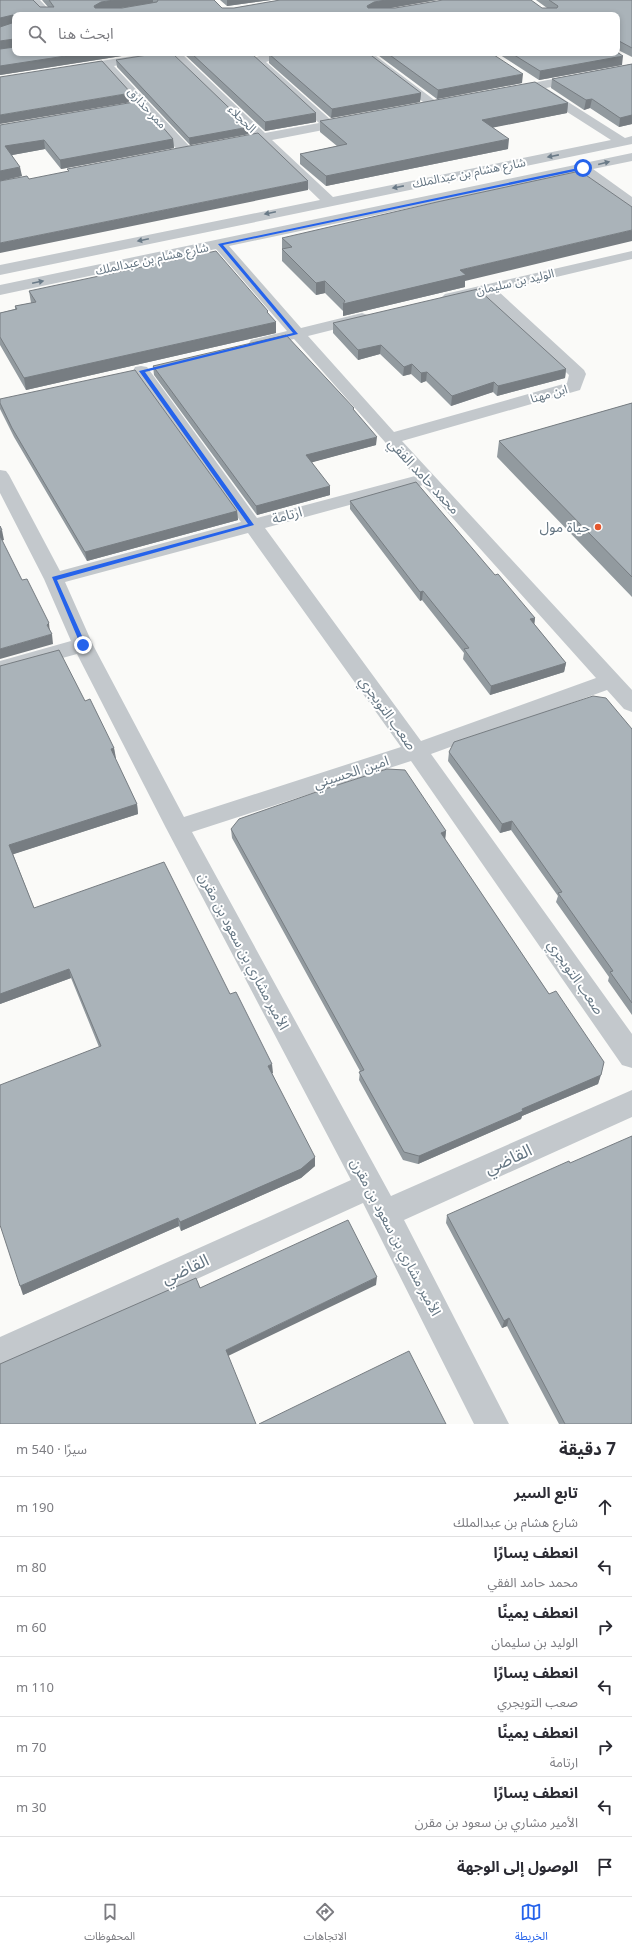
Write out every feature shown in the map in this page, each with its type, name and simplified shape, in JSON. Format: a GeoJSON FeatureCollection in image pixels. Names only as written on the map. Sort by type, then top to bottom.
{"type":"FeatureCollection","features":[{"type":"Feature","properties":{"kind":"street"},"geometry":{"type":"LineString","coordinates":[[34,0],[45,12]]}},
{"type":"Feature","properties":{"kind":"street"},"geometry":{"type":"LineString","coordinates":[[61,71],[155,56]]}},
{"type":"Feature","properties":{"kind":"street","name":"الحجلاء"},"geometry":{"type":"LineString","coordinates":[[169,56],[262,138],[329,201]]}},
{"type":"Feature","properties":{"kind":"street"},"geometry":{"type":"LineString","coordinates":[[266,56],[256,60],[329,125]]}},
{"type":"Feature","properties":{"kind":"street"},"geometry":{"type":"LineString","coordinates":[[369,56],[435,105]]}},
{"type":"Feature","properties":{"kind":"street"},"geometry":{"type":"LineString","coordinates":[[619,57],[632,64]]}},
{"type":"Feature","properties":{"kind":"street","name":"ممر حذارق"},"geometry":{"type":"LineString","coordinates":[[106,64],[187,152]]}},
{"type":"Feature","properties":{"kind":"street"},"geometry":{"type":"LineString","coordinates":[[497,93],[632,68]]}},
{"type":"Feature","properties":{"kind":"street"},"geometry":{"type":"LineString","coordinates":[[523,78],[627,141]]}},
{"type":"Feature","properties":{"kind":"street"},"geometry":{"type":"LineString","coordinates":[[420,108],[450,102]]}},
{"type":"Feature","properties":{"kind":"street"},"geometry":{"type":"LineString","coordinates":[[128,107],[143,104]]}},
{"type":"Feature","properties":{"kind":"street"},"geometry":{"type":"LineString","coordinates":[[224,145],[360,119]]}},
{"type":"Feature","properties":{"kind":"street","name":"شارع هشام بن عبدالملك"},"geometry":{"type":"LineString","coordinates":[[0,270],[329,201],[627,141]]}},
{"type":"Feature","properties":{"kind":"street"},"geometry":{"type":"LineString","coordinates":[[171,155],[202,149]]}},
{"type":"Feature","properties":{"kind":"street","name":"شارع هشام بن عبدالملك"},"geometry":{"type":"LineString","coordinates":[[0,290],[220,245],[632,157]]}},
{"type":"Feature","properties":{"kind":"street"},"geometry":{"type":"LineString","coordinates":[[583,168],[632,203]]}},
{"type":"Feature","properties":{"kind":"street","name":"محمد حامد الفقي"},"geometry":{"type":"LineString","coordinates":[[220,245],[296,334],[390,439],[612,680],[632,704]]}},
{"type":"Feature","properties":{"kind":"street","name":"الوليد بن سليمان"},"geometry":{"type":"LineString","coordinates":[[433,301],[632,255]]}},
{"type":"Feature","properties":{"kind":"street","name":"ابن مهنا"},"geometry":{"type":"LineString","coordinates":[[390,439],[574,386],[578,374],[486,288]]}},
{"type":"Feature","properties":{"kind":"street"},"geometry":{"type":"LineString","coordinates":[[242,347],[380,314]]}},
{"type":"Feature","properties":{"kind":"street","name":"صعب التويجري"},"geometry":{"type":"LineString","coordinates":[[142,371],[251,525],[416,751],[632,1056]]}},
{"type":"Feature","properties":{"kind":"street","name":"الأمير مشاري بن سعود بن مقرن"},"geometry":{"type":"LineString","coordinates":[[0,475],[54,579],[83,645],[178,828],[385,1214],[492,1424]]}},
{"type":"Feature","properties":{"kind":"street","name":"ارتامة"},"geometry":{"type":"LineString","coordinates":[[54,579],[427,478]]}},
{"type":"Feature","properties":{"kind":"street"},"geometry":{"type":"LineString","coordinates":[[0,668],[83,645]]}},
{"type":"Feature","properties":{"kind":"street","name":"امين الحسيني"},"geometry":{"type":"LineString","coordinates":[[178,828],[416,751],[612,680]]}},
{"type":"Feature","properties":{"kind":"street","name":"القاضي"},"geometry":{"type":"LineString","coordinates":[[385,1214],[632,1103]]}},
{"type":"Feature","properties":{"kind":"street","name":"القاضي"},"geometry":{"type":"LineString","coordinates":[[0,1351],[369,1186]]}},
{"type":"Feature","properties":{"kind":"building"},"geometry":{"type":"Polygon","coordinates":[[[0,0],[33,0],[40,7],[54,7],[49,0],[114,0],[101,2],[94,6],[95,8],[122,8],[157,2],[158,0],[214,0],[222,8],[234,8],[280,0],[386,0],[374,2],[367,6],[368,8],[395,8],[443,0],[531,0],[542,8],[557,8],[558,6],[549,0],[632,0],[632,48],[620,42],[620,12],[12,12],[12,15],[0,18],[0,0]]]}},
{"type":"Feature","properties":{"kind":"building"},"geometry":{"type":"Polygon","coordinates":[[[12,23],[12,39],[0,41],[0,27],[12,23]]]}},
{"type":"Feature","properties":{"kind":"building"},"geometry":{"type":"Polygon","coordinates":[[[12,47],[12,56],[65,56],[0,66],[0,49],[12,47]]]}},
{"type":"Feature","properties":{"kind":"building"},"geometry":{"type":"Polygon","coordinates":[[[620,54],[623,56],[540,71],[516,56],[620,56],[620,54]]]}},
{"type":"Feature","properties":{"kind":"building"},"geometry":{"type":"Polygon","coordinates":[[[141,56],[175,56],[249,127],[189,138],[116,60],[141,56]]]}},
{"type":"Feature","properties":{"kind":"building"},"geometry":{"type":"Polygon","coordinates":[[[194,56],[254,56],[316,113],[265,122],[194,56]]]}},
{"type":"Feature","properties":{"kind":"building"},"geometry":{"type":"Polygon","coordinates":[[[271,56],[372,56],[421,93],[332,109],[271,56]]]}},
{"type":"Feature","properties":{"kind":"building"},"geometry":{"type":"Polygon","coordinates":[[[391,56],[496,56],[523,74],[438,90],[391,56]]]}},
{"type":"Feature","properties":{"kind":"building"},"geometry":{"type":"Polygon","coordinates":[[[102,61],[131,93],[0,115],[0,77],[102,61]]]}},
{"type":"Feature","properties":{"kind":"building"},"geometry":{"type":"Polygon","coordinates":[[[632,64],[632,115],[620,118],[592,99],[586,100],[552,79],[632,64]]]}},
{"type":"Feature","properties":{"kind":"building"},"geometry":{"type":"Polygon","coordinates":[[[535,82],[568,103],[482,120],[509,139],[326,176],[300,154],[347,144],[320,121],[535,82]]]}},
{"type":"Feature","properties":{"kind":"building"},"geometry":{"type":"Polygon","coordinates":[[[140,101],[173,139],[60,160],[44,140],[5,146],[20,167],[0,171],[0,125],[140,101]]]}},
{"type":"Feature","properties":{"kind":"building"},"geometry":{"type":"Polygon","coordinates":[[[258,133],[308,181],[0,243],[0,181],[27,176],[29,179],[69,171],[67,169],[258,133]]]}},
{"type":"Feature","properties":{"kind":"building"},"geometry":{"type":"Polygon","coordinates":[[[580,171],[632,207],[632,230],[460,270],[466,275],[343,304],[345,301],[325,281],[316,283],[282,249],[292,247],[282,238],[580,171]]]}},
{"type":"Feature","properties":{"kind":"building"},"geometry":{"type":"Polygon","coordinates":[[[216,251],[276,322],[24,378],[0,337],[0,313],[17,309],[15,306],[36,302],[29,291],[216,251]]]}},
{"type":"Feature","properties":{"kind":"building"},"geometry":{"type":"Polygon","coordinates":[[[478,289],[566,369],[498,386],[494,382],[452,396],[427,372],[421,373],[412,364],[404,367],[381,345],[358,350],[333,323],[478,289]]]}},
{"type":"Feature","properties":{"kind":"building"},"geometry":{"type":"Polygon","coordinates":[[[286,335],[354,408],[353,409],[377,437],[306,455],[330,486],[256,506],[153,366],[286,335]]]}},
{"type":"Feature","properties":{"kind":"building"},"geometry":{"type":"Polygon","coordinates":[[[135,370],[237,511],[85,552],[12,428],[0,403],[0,399],[135,370]]]}},
{"type":"Feature","properties":{"kind":"building","name":"حياة مول"},"geometry":{"type":"Polygon","coordinates":[[[632,403],[632,577],[499,441],[632,403]]]}},
{"type":"Feature","properties":{"kind":"building"},"geometry":{"type":"Polygon","coordinates":[[[416,482],[495,575],[498,574],[535,618],[530,619],[566,663],[491,686],[464,649],[469,648],[423,591],[420,592],[350,501],[416,482]]]}},
{"type":"Feature","properties":{"kind":"building"},"geometry":{"type":"Polygon","coordinates":[[[0,536],[22,580],[27,579],[49,623],[47,625],[52,634],[0,649],[0,536]]]}},
{"type":"Feature","properties":{"kind":"building"},"geometry":{"type":"Polygon","coordinates":[[[59,650],[85,701],[90,699],[114,748],[111,749],[137,804],[9,845],[34,908],[164,862],[230,994],[236,992],[272,1064],[268,1066],[315,1157],[301,1169],[180,1222],[178,1218],[20,1286],[0,1225],[0,1085],[101,1046],[69,969],[0,994],[0,666],[59,650]]]}},
{"type":"Feature","properties":{"kind":"building"},"geometry":{"type":"Polygon","coordinates":[[[593,696],[606,698],[632,729],[632,1003],[610,972],[613,971],[558,893],[562,892],[512,821],[502,824],[449,752],[454,742],[593,696]]]}},
{"type":"Feature","properties":{"kind":"building"},"geometry":{"type":"Polygon","coordinates":[[[387,769],[405,770],[446,831],[441,833],[549,994],[556,991],[604,1062],[601,1075],[419,1156],[404,1152],[359,1072],[364,1070],[231,829],[239,819],[387,769]]]}},
{"type":"Feature","properties":{"kind":"building"},"geometry":{"type":"Polygon","coordinates":[[[632,1136],[632,1423],[565,1424],[509,1318],[504,1321],[447,1215],[569,1161],[570,1163],[632,1136]]]}},
{"type":"Feature","properties":{"kind":"building"},"geometry":{"type":"Polygon","coordinates":[[[348,1220],[377,1277],[226,1350],[256,1424],[0,1424],[0,1364],[196,1278],[200,1288],[348,1220]]]}},
{"type":"Feature","properties":{"kind":"building"},"geometry":{"type":"Polygon","coordinates":[[[409,1351],[446,1424],[259,1424],[409,1351]]]}},
{"type":"Feature","properties":{"kind":"place","name":"حياة مول"},"geometry":{"type":"Point","coordinates":[598,527]}},
{"type":"Feature","properties":{"kind":"route"},"geometry":{"type":"LineString","coordinates":[[83,645],[54,579],[251,525],[142,371],[296,334],[220,245],[583,168]]}}]}
